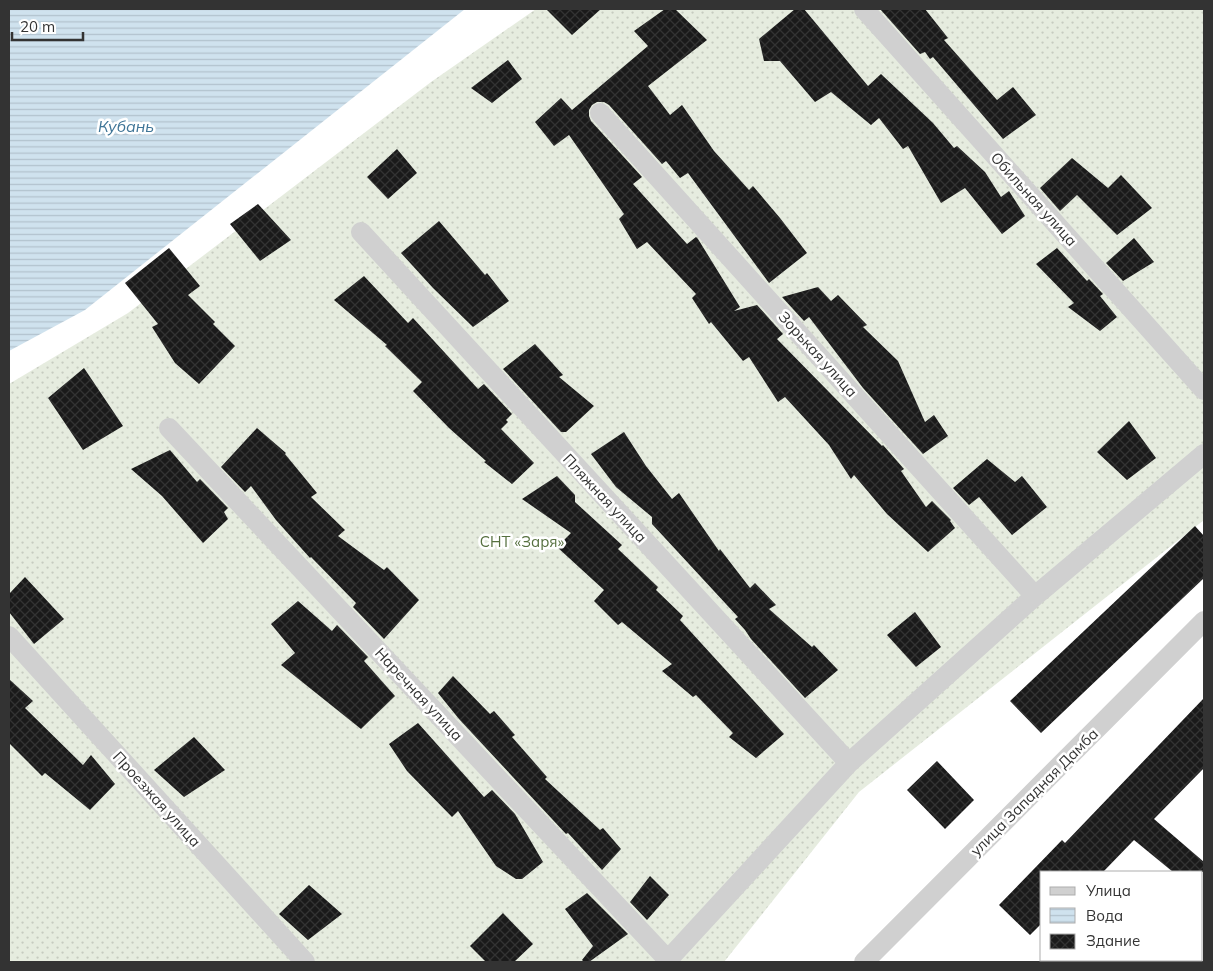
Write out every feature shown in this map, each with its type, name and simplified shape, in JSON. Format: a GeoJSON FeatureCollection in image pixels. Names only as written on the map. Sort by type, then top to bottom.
{"type":"FeatureCollection","features":[{"type":"Feature","properties":{"kind":"street","name":"Обильная улица"},"geometry":{"type":"LineString","coordinates":[[864,9],[1204,390]]}},
{"type":"Feature","properties":{"kind":"street","name":"Зорькая улица"},"geometry":{"type":"LineString","coordinates":[[600,113],[1035,596]]}},
{"type":"Feature","properties":{"kind":"street","name":"Пляжная улица"},"geometry":{"type":"LineString","coordinates":[[361,232],[849,763]]}},
{"type":"Feature","properties":{"kind":"street","name":"Наречная улица"},"geometry":{"type":"LineString","coordinates":[[169,428],[667,961]]}},
{"type":"Feature","properties":{"kind":"street"},"geometry":{"type":"LineString","coordinates":[[667,961],[849,763],[1035,596],[1203,458]]}},
{"type":"Feature","properties":{"kind":"street","name":"улица Западная Дамба"},"geometry":{"type":"LineString","coordinates":[[864,962],[1204,621]]}},
{"type":"Feature","properties":{"kind":"street","name":"Проезжая улица"},"geometry":{"type":"LineString","coordinates":[[9,636],[305,962]]}},
{"type":"Feature","properties":{"kind":"green space","name":"СНТ «Заря»"},"geometry":{"type":"Polygon","coordinates":[[[536,9],[1204,9],[1204,520],[859,792],[724,962],[9,962],[9,384],[128,313],[431,82],[536,9]]]}},
{"type":"Feature","properties":{"kind":"water","name":"Кубань"},"geometry":{"type":"Polygon","coordinates":[[[9,9],[465,9],[85,310],[9,351],[9,9]]]}},
{"type":"Feature","properties":{"kind":"building"},"geometry":{"type":"Polygon","coordinates":[[[546,9],[601,9],[572,35],[546,9]]]}},
{"type":"Feature","properties":{"kind":"building"},"geometry":{"type":"Polygon","coordinates":[[[665,9],[675,9],[707,40],[648,86],[670,115],[682,105],[714,151],[749,190],[753,186],[807,253],[769,283],[688,173],[680,178],[666,161],[662,164],[609,105],[604,102],[597,102],[592,105],[589,110],[591,121],[642,177],[633,184],[687,244],[696,237],[698,239],[740,307],[734,311],[757,305],[783,334],[777,339],[883,445],[904,469],[901,471],[926,507],[932,501],[951,520],[955,528],[928,552],[887,514],[854,475],[851,479],[829,445],[785,397],[778,402],[749,357],[743,361],[711,322],[709,324],[692,298],[696,294],[647,242],[637,249],[619,219],[624,214],[569,135],[554,146],[535,122],[561,98],[572,110],[648,46],[634,31],[665,9]]]}},
{"type":"Feature","properties":{"kind":"building"},"geometry":{"type":"Polygon","coordinates":[[[795,9],[804,9],[868,86],[881,74],[933,123],[954,148],[957,146],[985,172],[1001,197],[1009,191],[1025,216],[1002,234],[965,188],[941,203],[908,146],[903,149],[879,118],[871,125],[831,92],[815,102],[780,61],[764,61],[759,39],[795,9]]]}},
{"type":"Feature","properties":{"kind":"building"},"geometry":{"type":"Polygon","coordinates":[[[880,9],[925,9],[948,38],[944,40],[997,100],[1013,87],[1036,115],[1003,139],[933,57],[930,59],[925,52],[920,54],[880,9]]]}},
{"type":"Feature","properties":{"kind":"building"},"geometry":{"type":"Polygon","coordinates":[[[508,60],[522,79],[492,103],[471,88],[508,60]]]}},
{"type":"Feature","properties":{"kind":"building"},"geometry":{"type":"Polygon","coordinates":[[[397,149],[417,173],[388,199],[367,177],[397,149]]]}},
{"type":"Feature","properties":{"kind":"building"},"geometry":{"type":"Polygon","coordinates":[[[1072,158],[1108,188],[1121,175],[1152,208],[1117,235],[1077,195],[1060,211],[1040,188],[1072,158]]]}},
{"type":"Feature","properties":{"kind":"building"},"geometry":{"type":"Polygon","coordinates":[[[258,204],[291,240],[260,261],[230,224],[258,204]]]}},
{"type":"Feature","properties":{"kind":"building"},"geometry":{"type":"Polygon","coordinates":[[[439,221],[485,275],[487,273],[509,301],[473,327],[401,253],[439,221]]]}},
{"type":"Feature","properties":{"kind":"building"},"geometry":{"type":"Polygon","coordinates":[[[1134,238],[1154,262],[1123,281],[1106,263],[1134,238]]]}},
{"type":"Feature","properties":{"kind":"building"},"geometry":{"type":"Polygon","coordinates":[[[169,248],[200,286],[188,295],[215,322],[213,324],[235,346],[199,384],[175,363],[152,327],[158,324],[125,283],[169,248]]]}},
{"type":"Feature","properties":{"kind":"building"},"geometry":{"type":"Polygon","coordinates":[[[1057,248],[1087,281],[1089,279],[1103,294],[1100,296],[1117,317],[1100,331],[1068,307],[1074,303],[1036,264],[1057,248]]]}},
{"type":"Feature","properties":{"kind":"building"},"geometry":{"type":"Polygon","coordinates":[[[364,276],[408,323],[413,318],[478,389],[484,384],[512,414],[506,420],[508,422],[501,429],[534,463],[512,484],[484,462],[486,461],[449,428],[413,391],[422,382],[385,346],[387,345],[334,300],[364,276]]]}},
{"type":"Feature","properties":{"kind":"building"},"geometry":{"type":"Polygon","coordinates":[[[818,287],[831,301],[838,295],[867,325],[863,327],[898,361],[925,422],[934,415],[948,436],[923,454],[863,388],[809,317],[804,321],[782,297],[818,287]]]}},
{"type":"Feature","properties":{"kind":"building"},"geometry":{"type":"Polygon","coordinates":[[[535,344],[563,375],[559,377],[594,406],[566,432],[561,432],[503,369],[535,344]]]}},
{"type":"Feature","properties":{"kind":"building"},"geometry":{"type":"Polygon","coordinates":[[[84,368],[123,426],[83,450],[48,398],[84,368]]]}},
{"type":"Feature","properties":{"kind":"building"},"geometry":{"type":"Polygon","coordinates":[[[1129,421],[1156,458],[1127,480],[1097,452],[1129,421]]]}},
{"type":"Feature","properties":{"kind":"building"},"geometry":{"type":"Polygon","coordinates":[[[257,428],[286,453],[317,493],[311,497],[345,530],[338,536],[384,570],[387,567],[419,600],[384,639],[353,607],[356,603],[310,558],[276,520],[251,486],[245,492],[221,467],[257,428]]]}},
{"type":"Feature","properties":{"kind":"building"},"geometry":{"type":"Polygon","coordinates":[[[624,432],[646,466],[672,499],[679,493],[719,551],[720,549],[750,588],[755,583],[776,605],[769,609],[812,647],[814,645],[838,670],[805,698],[751,639],[735,619],[738,617],[652,524],[652,517],[616,487],[591,454],[624,432]]]}},
{"type":"Feature","properties":{"kind":"building"},"geometry":{"type":"Polygon","coordinates":[[[170,450],[197,482],[200,479],[228,508],[224,512],[228,519],[203,543],[162,496],[131,469],[170,450]]]}},
{"type":"Feature","properties":{"kind":"building"},"geometry":{"type":"Polygon","coordinates":[[[987,459],[1015,482],[1022,476],[1047,507],[1012,535],[979,497],[969,505],[953,488],[987,459]]]}},
{"type":"Feature","properties":{"kind":"building"},"geometry":{"type":"Polygon","coordinates":[[[557,476],[575,495],[575,502],[622,545],[618,549],[658,587],[656,590],[683,616],[680,620],[784,734],[756,758],[729,737],[733,733],[696,695],[693,697],[662,671],[672,664],[622,622],[618,625],[594,601],[604,590],[557,547],[571,533],[522,499],[557,476]]]}},
{"type":"Feature","properties":{"kind":"building"},"geometry":{"type":"Polygon","coordinates":[[[1195,526],[1204,536],[1204,578],[1041,733],[1010,701],[1195,526]]]}},
{"type":"Feature","properties":{"kind":"building"},"geometry":{"type":"Polygon","coordinates":[[[25,577],[64,619],[34,644],[9,612],[9,594],[25,577]]]}},
{"type":"Feature","properties":{"kind":"building"},"geometry":{"type":"Polygon","coordinates":[[[298,601],[332,631],[337,625],[368,657],[364,661],[395,696],[361,729],[281,665],[295,653],[271,624],[298,601]]]}},
{"type":"Feature","properties":{"kind":"building"},"geometry":{"type":"Polygon","coordinates":[[[915,612],[941,647],[916,667],[887,635],[915,612]]]}},
{"type":"Feature","properties":{"kind":"building"},"geometry":{"type":"Polygon","coordinates":[[[453,676],[490,714],[494,711],[515,735],[512,737],[547,777],[545,779],[600,830],[603,828],[621,849],[602,870],[459,719],[438,693],[453,676]]]}},
{"type":"Feature","properties":{"kind":"building"},"geometry":{"type":"Polygon","coordinates":[[[9,679],[33,701],[25,708],[83,765],[91,755],[115,784],[90,810],[45,773],[42,776],[9,743],[9,679]]]}},
{"type":"Feature","properties":{"kind":"building"},"geometry":{"type":"Polygon","coordinates":[[[1204,698],[1204,768],[1154,819],[1204,862],[1204,872],[1172,871],[1134,840],[1104,871],[1040,871],[1040,925],[1030,935],[999,905],[1062,840],[1065,843],[1204,698]]]}},
{"type":"Feature","properties":{"kind":"building"},"geometry":{"type":"Polygon","coordinates":[[[418,723],[484,797],[492,790],[515,814],[543,862],[522,879],[516,879],[496,866],[458,811],[452,817],[407,771],[389,744],[418,723]]]}},
{"type":"Feature","properties":{"kind":"building"},"geometry":{"type":"Polygon","coordinates":[[[194,737],[225,770],[184,797],[154,770],[194,737]]]}},
{"type":"Feature","properties":{"kind":"building"},"geometry":{"type":"Polygon","coordinates":[[[937,761],[974,800],[945,829],[907,790],[937,761]]]}},
{"type":"Feature","properties":{"kind":"building"},"geometry":{"type":"Polygon","coordinates":[[[650,876],[669,895],[647,920],[630,902],[650,876]]]}},
{"type":"Feature","properties":{"kind":"building"},"geometry":{"type":"Polygon","coordinates":[[[309,885],[342,914],[308,940],[279,914],[309,885]]]}},
{"type":"Feature","properties":{"kind":"building"},"geometry":{"type":"Polygon","coordinates":[[[587,893],[628,934],[589,962],[584,962],[582,960],[593,946],[565,909],[587,893]]]}},
{"type":"Feature","properties":{"kind":"building"},"geometry":{"type":"Polygon","coordinates":[[[503,913],[533,944],[514,962],[486,962],[470,946],[503,913]]]}}]}
